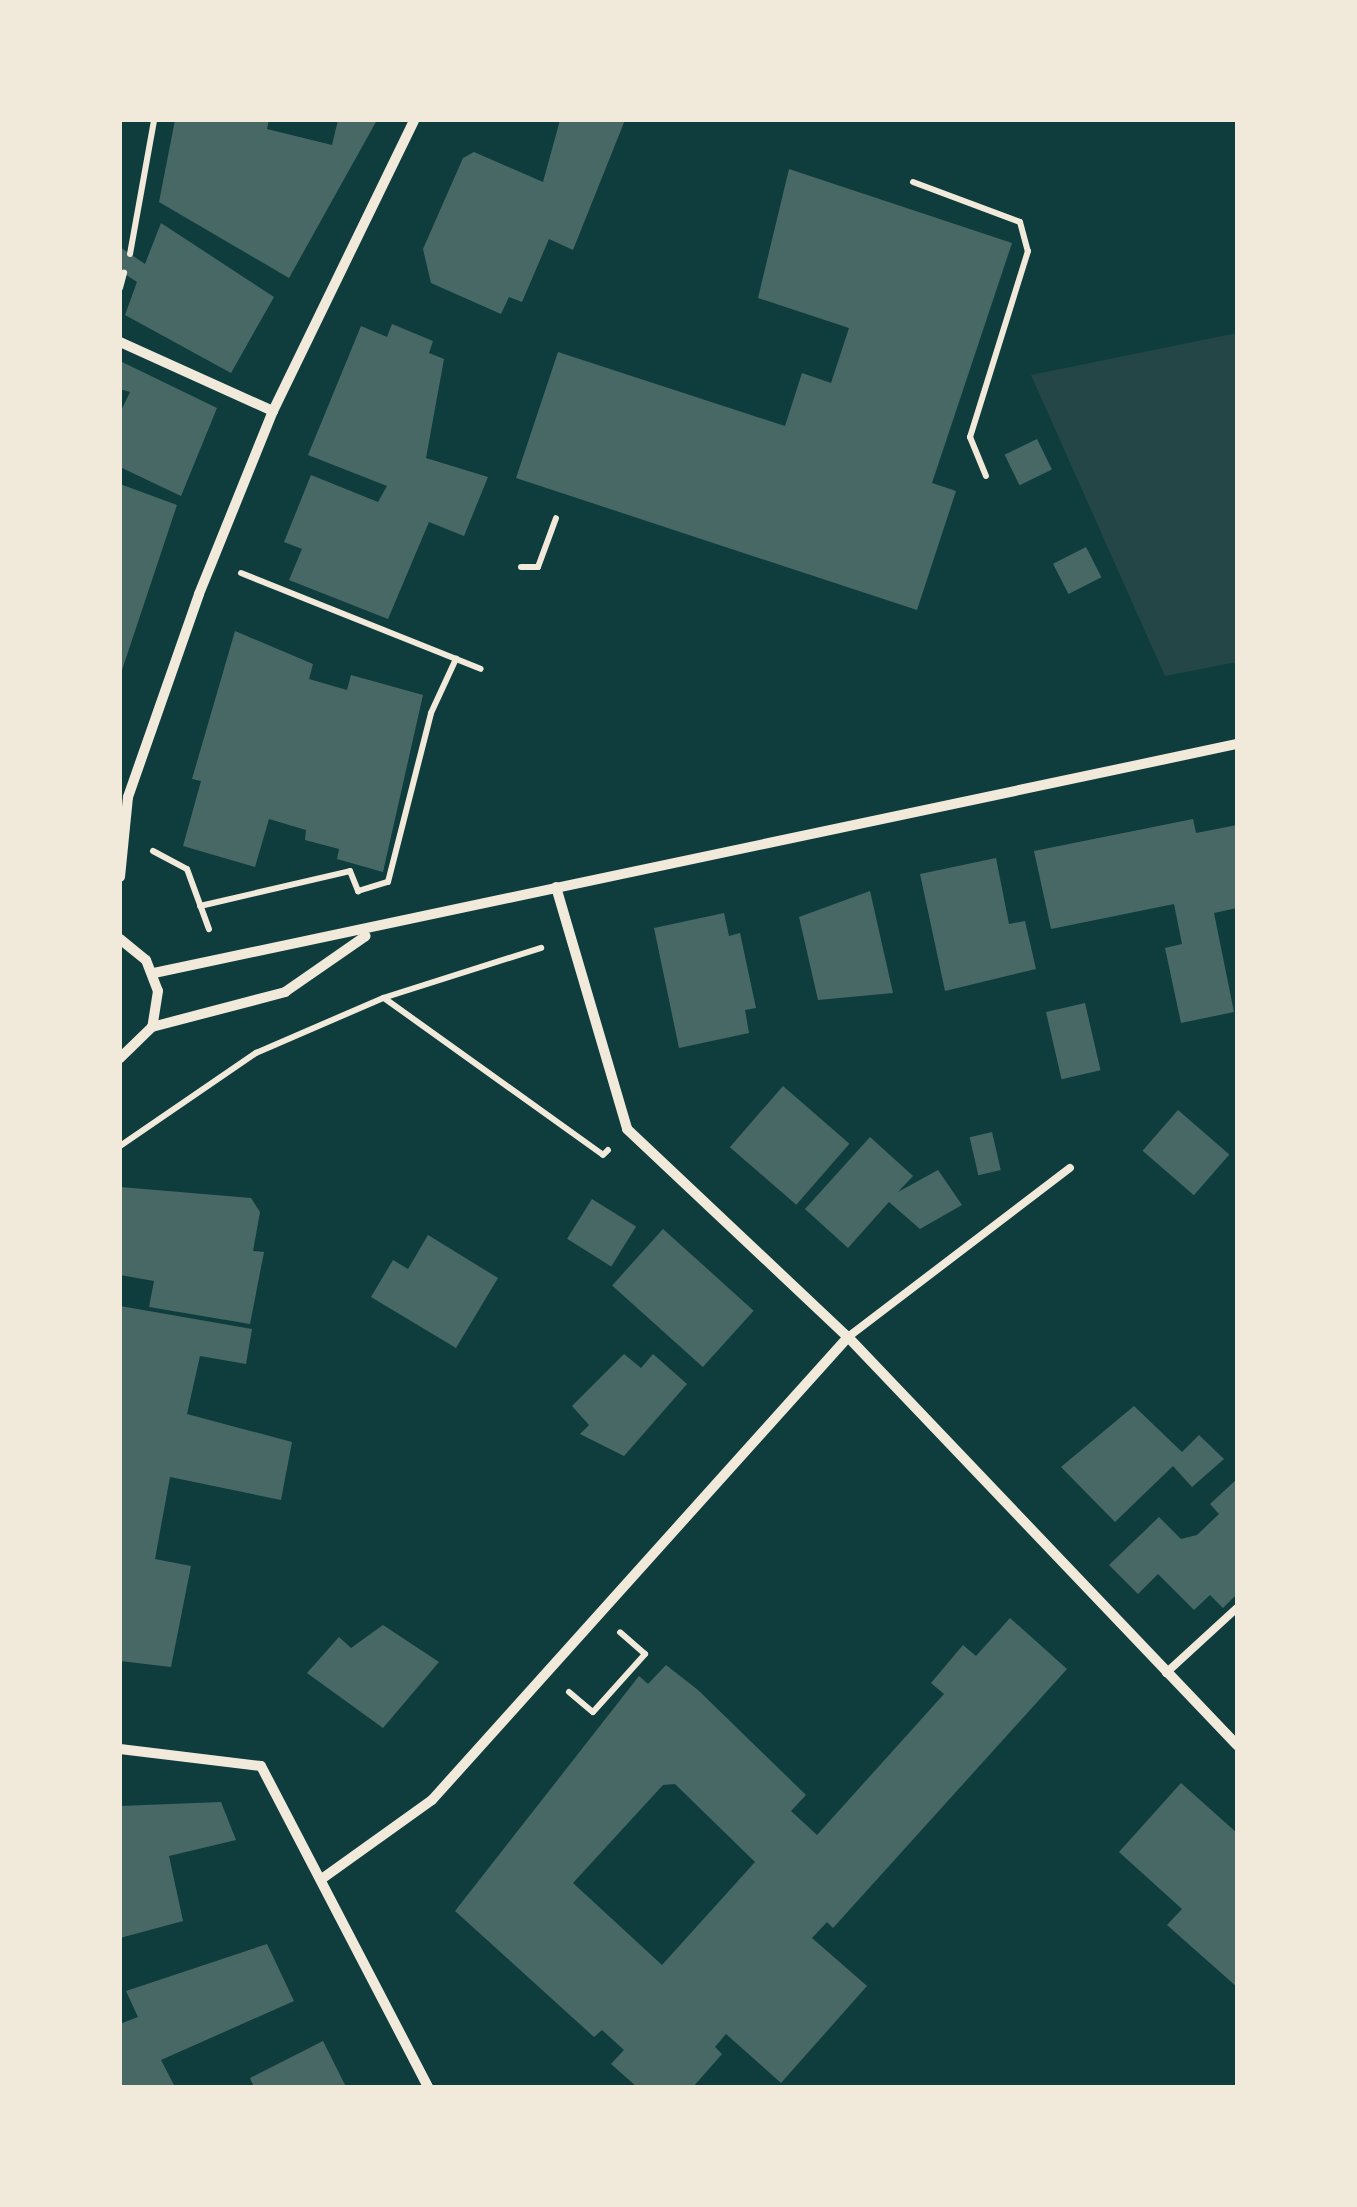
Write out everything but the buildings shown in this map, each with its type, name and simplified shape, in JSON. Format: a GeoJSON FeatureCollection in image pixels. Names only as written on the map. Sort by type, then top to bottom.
{"type":"FeatureCollection","features":[{"type":"Feature","properties":{"kind":"street"},"geometry":{"type":"LineString","coordinates":[[120,877],[127,838],[124,795],[212,562],[273,411],[414,120]]}},
{"type":"Feature","properties":{"kind":"street"},"geometry":{"type":"LineString","coordinates":[[120,342],[273,411]]}},
{"type":"Feature","properties":{"kind":"street"},"geometry":{"type":"LineString","coordinates":[[154,973],[222,964],[556,887],[1237,744]]}},
{"type":"Feature","properties":{"kind":"street"},"geometry":{"type":"LineString","coordinates":[[556,887],[627,1129],[848,1337],[1237,1745]]}},
{"type":"Feature","properties":{"kind":"street"},"geometry":{"type":"LineString","coordinates":[[120,1058],[152,1027],[284,992],[371,932]]}},
{"type":"Feature","properties":{"kind":"street"},"geometry":{"type":"LineString","coordinates":[[120,939],[154,973],[152,1027]]}},
{"type":"Feature","properties":{"kind":"street"},"geometry":{"type":"LineString","coordinates":[[322,1878],[432,1800],[848,1337]]}},
{"type":"Feature","properties":{"kind":"street"},"geometry":{"type":"LineString","coordinates":[[120,1749],[261,1766],[428,2087]]}},
{"type":"Feature","properties":{"kind":"lane"},"geometry":{"type":"LineString","coordinates":[[848,1337],[1070,1168]]}},
{"type":"Feature","properties":{"kind":"lane"},"geometry":{"type":"LineString","coordinates":[[1166,1673],[1237,1608]]}},
{"type":"Feature","properties":{"kind":"path"},"geometry":{"type":"LineString","coordinates":[[130,254],[154,120]]}},
{"type":"Feature","properties":{"kind":"path"},"geometry":{"type":"LineString","coordinates":[[913,182],[1020,222],[1028,251],[970,437],[986,476]]}},
{"type":"Feature","properties":{"kind":"path"},"geometry":{"type":"LineString","coordinates":[[120,288],[124,274]]}},
{"type":"Feature","properties":{"kind":"path"},"geometry":{"type":"LineString","coordinates":[[521,567],[538,568],[556,518]]}},
{"type":"Feature","properties":{"kind":"path"},"geometry":{"type":"LineString","coordinates":[[212,562],[480,668]]}},
{"type":"Feature","properties":{"kind":"path"},"geometry":{"type":"LineString","coordinates":[[200,906],[350,871],[358,891],[388,882],[432,713],[456,659]]}},
{"type":"Feature","properties":{"kind":"path"},"geometry":{"type":"LineString","coordinates":[[127,838],[187,869],[222,964]]}},
{"type":"Feature","properties":{"kind":"path"},"geometry":{"type":"LineString","coordinates":[[120,1146],[256,1053],[383,998],[571,938]]}},
{"type":"Feature","properties":{"kind":"path"},"geometry":{"type":"LineString","coordinates":[[383,998],[603,1156],[627,1129]]}},
{"type":"Feature","properties":{"kind":"path"},"geometry":{"type":"LineString","coordinates":[[593,1712],[645,1654]]}},
{"type":"Feature","properties":{"kind":"shaded area"},"geometry":{"type":"Polygon","coordinates":[[[1237,333],[1237,662],[1165,676],[1031,375],[1237,333]]]}}]}
